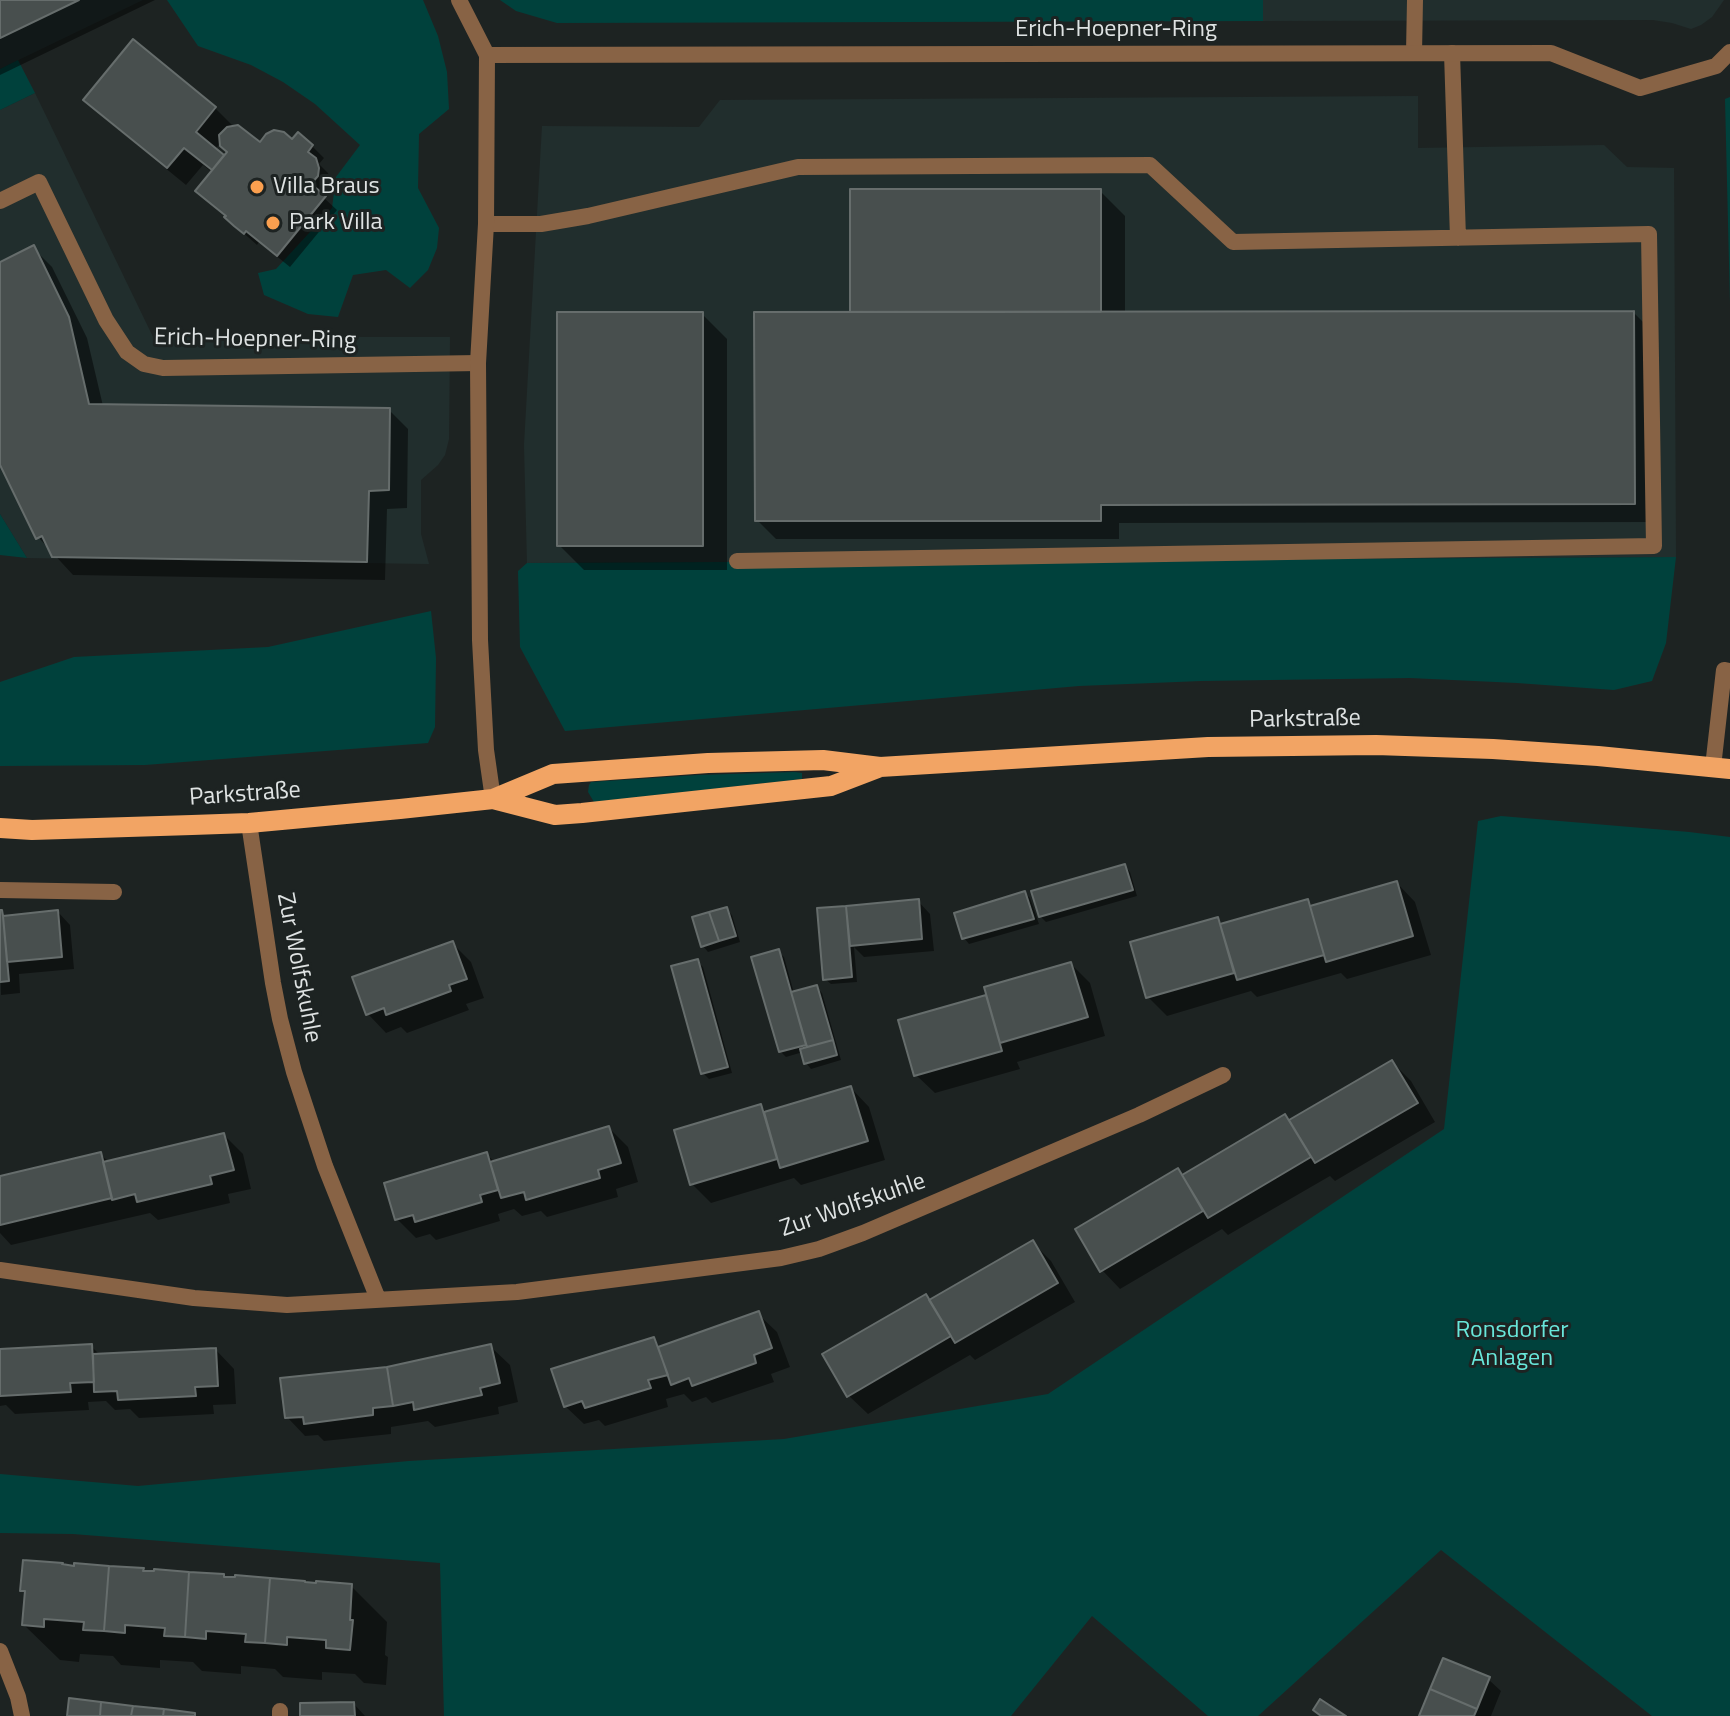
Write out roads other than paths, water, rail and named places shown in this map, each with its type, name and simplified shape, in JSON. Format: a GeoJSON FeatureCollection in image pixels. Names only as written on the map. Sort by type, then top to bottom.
{"type":"FeatureCollection","features":[{"type":"Feature","properties":{"kind":"main road","name":"Parkstraße"},"geometry":{"type":"LineString","coordinates":[[0,828],[32,830],[249,823],[493,799],[553,774],[708,763],[823,760],[880,767],[1208,747],[1376,745],[1493,749],[1722,768]]}},
{"type":"Feature","properties":{"kind":"main road","name":"Parkstraße"},"geometry":{"type":"LineString","coordinates":[[493,799],[555,815],[582,813],[831,786],[880,767]]}},
{"type":"Feature","properties":{"kind":"street"},"geometry":{"type":"LineString","coordinates":[[459,0],[487,55],[486,224],[478,363],[480,640],[486,750],[493,799]]}},
{"type":"Feature","properties":{"kind":"street"},"geometry":{"type":"LineString","coordinates":[[1414,53],[1415,0]]}},
{"type":"Feature","properties":{"kind":"street","name":"Erich-Hoepner-Ring"},"geometry":{"type":"LineString","coordinates":[[487,55],[1551,53],[1640,88],[1716,66],[1730,52]]}},
{"type":"Feature","properties":{"kind":"street"},"geometry":{"type":"LineString","coordinates":[[1452,53],[1458,238]]}},
{"type":"Feature","properties":{"kind":"street"},"geometry":{"type":"LineString","coordinates":[[486,224],[541,224],[588,216],[798,167],[1150,165],[1233,242],[1649,234],[1654,546],[737,561]]}},
{"type":"Feature","properties":{"kind":"street","name":"Erich-Hoepner-Ring"},"geometry":{"type":"LineString","coordinates":[[0,201],[39,182],[106,320],[127,352],[144,364],[163,368],[478,363]]}},
{"type":"Feature","properties":{"kind":"street"},"geometry":{"type":"LineString","coordinates":[[1722,768],[1727,670]]}},
{"type":"Feature","properties":{"kind":"street","name":"Zur Wolfskuhle"},"geometry":{"type":"LineString","coordinates":[[249,823],[273,983],[291,1058],[325,1166],[378,1299]]}},
{"type":"Feature","properties":{"kind":"street"},"geometry":{"type":"LineString","coordinates":[[0,890],[114,892]]}},
{"type":"Feature","properties":{"kind":"street","name":"Zur Wolfskuhle"},"geometry":{"type":"LineString","coordinates":[[0,1270],[194,1298],[287,1305],[517,1292],[781,1258],[819,1249],[929,1206],[1223,1075]]}},
{"type":"Feature","properties":{"kind":"street"},"geometry":{"type":"LineString","coordinates":[[0,1651],[22,1716]]}},
{"type":"Feature","properties":{"kind":"place","name":"Villa Braus"},"geometry":{"type":"Point","coordinates":[257,187]}},
{"type":"Feature","properties":{"kind":"place","name":"Park Villa"},"geometry":{"type":"Point","coordinates":[273,223]}},
{"type":"Feature","properties":{"kind":"park label","name":"Ronsdorfer Anlagen"},"geometry":{"type":"Point","coordinates":[1512,1345]}}]}
